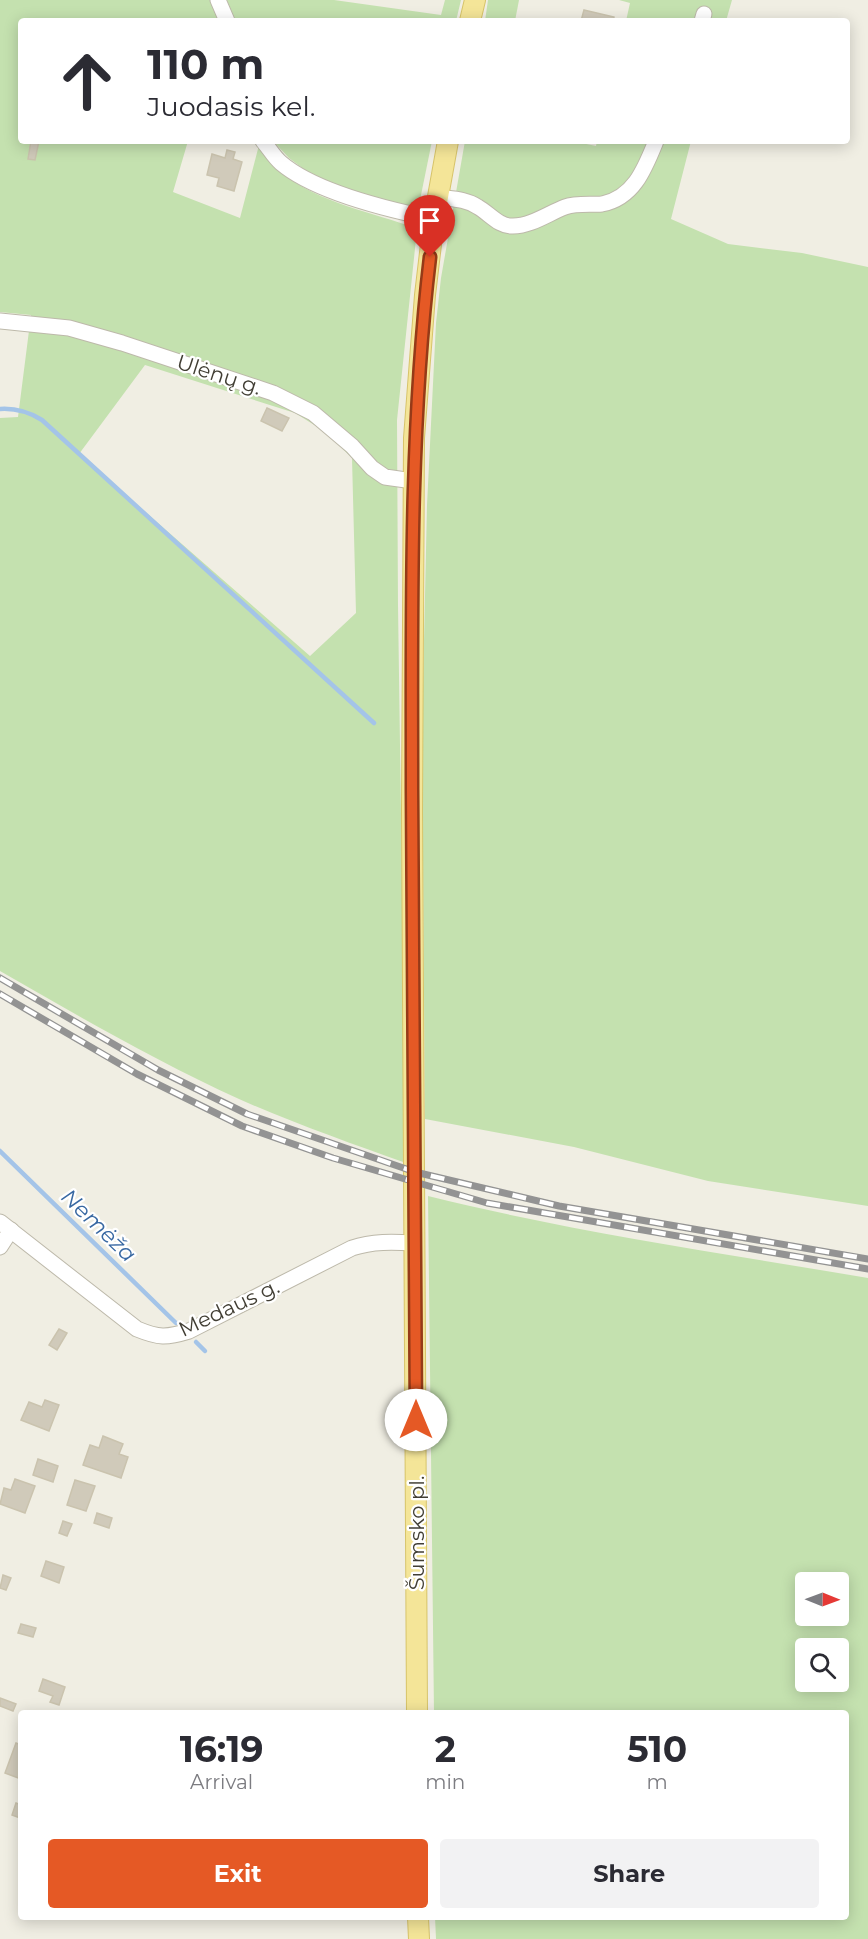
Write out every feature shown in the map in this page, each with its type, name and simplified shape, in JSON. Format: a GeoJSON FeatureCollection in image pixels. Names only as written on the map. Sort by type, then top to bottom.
{"type":"FeatureCollection","features":[{"type":"Feature","properties":{"kind":"main road"},"geometry":{"type":"LineString","coordinates":[[471,18],[475,0]]}},
{"type":"Feature","properties":{"kind":"main road","name":"Šumsko pl."},"geometry":{"type":"LineString","coordinates":[[417,1710],[412,765],[413,481],[417,376],[434,219],[447,144]]}},
{"type":"Feature","properties":{"kind":"main road"},"geometry":{"type":"LineString","coordinates":[[418,1920],[419,1939]]}},
{"type":"Feature","properties":{"kind":"street"},"geometry":{"type":"LineString","coordinates":[[218,0],[226,18]]}},
{"type":"Feature","properties":{"kind":"street"},"geometry":{"type":"LineString","coordinates":[[265,144],[280,162],[318,186],[407,214],[434,219]]}},
{"type":"Feature","properties":{"kind":"street"},"geometry":{"type":"LineString","coordinates":[[438,196],[463,200],[477,206],[501,223],[513,226],[523,224],[568,206],[603,203],[618,198],[632,187],[643,171],[655,144]]}},
{"type":"Feature","properties":{"kind":"street","name":"Ulėnų g."},"geometry":{"type":"LineString","coordinates":[[0,321],[69,328],[273,393],[313,413],[352,446],[372,468],[386,477],[413,481]]}},
{"type":"Feature","properties":{"kind":"street"},"geometry":{"type":"LineString","coordinates":[[0,1247],[6,1226]]}},
{"type":"Feature","properties":{"kind":"street","name":"Medaus g."},"geometry":{"type":"LineString","coordinates":[[6,1226],[137,1329],[155,1336],[173,1336],[189,1331],[365,1243],[384,1241],[415,1243]]}},
{"type":"Feature","properties":{"kind":"green space"},"geometry":{"type":"Polygon","coordinates":[[[0,0],[212,0],[219,18],[18,18],[18,144],[187,144],[173,192],[240,218],[259,145],[276,167],[304,188],[338,203],[407,225],[413,230],[416,239],[397,420],[406,1163],[322,1133],[239,1099],[118,1038],[0,971],[0,418],[18,417],[31,315],[0,312],[0,0]],[[145,365],[79,454],[310,656],[356,613],[352,458],[324,431],[295,413],[145,365]]]}},
{"type":"Feature","properties":{"kind":"green space"},"geometry":{"type":"Polygon","coordinates":[[[227,0],[334,0],[441,15],[445,0],[461,0],[457,18],[233,18],[227,0]]]}},
{"type":"Feature","properties":{"kind":"green space"},"geometry":{"type":"Polygon","coordinates":[[[488,0],[519,0],[516,18],[485,18],[488,0]]]}},
{"type":"Feature","properties":{"kind":"green space"},"geometry":{"type":"Polygon","coordinates":[[[619,0],[732,0],[727,18],[627,18],[630,3],[619,0]]]}},
{"type":"Feature","properties":{"kind":"green space"},"geometry":{"type":"Polygon","coordinates":[[[276,144],[431,144],[420,200],[413,207],[396,207],[313,176],[289,158],[276,144]]]}},
{"type":"Feature","properties":{"kind":"green space"},"geometry":{"type":"Polygon","coordinates":[[[464,144],[586,144],[596,146],[596,144],[690,144],[671,219],[728,244],[802,253],[868,267],[868,1206],[708,1181],[574,1147],[425,1119],[422,732],[427,505],[436,323],[441,278],[464,144]]]}},
{"type":"Feature","properties":{"kind":"green space"},"geometry":{"type":"Polygon","coordinates":[[[428,1196],[592,1231],[868,1278],[868,1939],[436,1939],[435,1920],[849,1920],[849,1710],[434,1710],[428,1196]]]}},
{"type":"Feature","properties":{"kind":"building"},"geometry":{"type":"Polygon","coordinates":[[[584,10],[614,17],[614,18],[582,18],[584,10]]]}},
{"type":"Feature","properties":{"kind":"building"},"geometry":{"type":"Polygon","coordinates":[[[30,144],[38,144],[35,160],[28,159],[30,144]]]}},
{"type":"Feature","properties":{"kind":"building"},"geometry":{"type":"Polygon","coordinates":[[[227,150],[235,152],[233,159],[242,162],[234,191],[217,186],[219,178],[207,175],[212,154],[225,158],[227,150]]]}},
{"type":"Feature","properties":{"kind":"building"},"geometry":{"type":"Polygon","coordinates":[[[267,408],[289,418],[282,431],[261,421],[267,408]]]}},
{"type":"Feature","properties":{"kind":"building"},"geometry":{"type":"Polygon","coordinates":[[[59,1329],[67,1333],[57,1350],[49,1345],[59,1329]]]}},
{"type":"Feature","properties":{"kind":"building"},"geometry":{"type":"Polygon","coordinates":[[[45,1400],[59,1405],[49,1431],[21,1420],[29,1402],[42,1407],[45,1400]]]}},
{"type":"Feature","properties":{"kind":"building"},"geometry":{"type":"Polygon","coordinates":[[[103,1436],[123,1444],[119,1454],[128,1457],[121,1478],[83,1465],[90,1445],[99,1448],[103,1436]]]}},
{"type":"Feature","properties":{"kind":"building"},"geometry":{"type":"Polygon","coordinates":[[[38,1459],[58,1466],[53,1482],[33,1475],[38,1459]]]}},
{"type":"Feature","properties":{"kind":"building"},"geometry":{"type":"Polygon","coordinates":[[[15,1479],[35,1486],[25,1513],[0,1504],[4,1488],[11,1490],[15,1479]]]}},
{"type":"Feature","properties":{"kind":"building"},"geometry":{"type":"Polygon","coordinates":[[[75,1480],[95,1486],[86,1511],[67,1505],[75,1480]]]}},
{"type":"Feature","properties":{"kind":"building"},"geometry":{"type":"Polygon","coordinates":[[[97,1513],[112,1518],[109,1528],[94,1523],[97,1513]]]}},
{"type":"Feature","properties":{"kind":"building"},"geometry":{"type":"Polygon","coordinates":[[[63,1521],[72,1524],[67,1536],[59,1533],[63,1521]]]}},
{"type":"Feature","properties":{"kind":"building"},"geometry":{"type":"Polygon","coordinates":[[[46,1561],[64,1567],[59,1583],[41,1576],[46,1561]]]}},
{"type":"Feature","properties":{"kind":"building"},"geometry":{"type":"Polygon","coordinates":[[[3,1575],[11,1578],[6,1590],[0,1588],[3,1575]]]}},
{"type":"Feature","properties":{"kind":"building"},"geometry":{"type":"Polygon","coordinates":[[[21,1624],[36,1628],[33,1637],[18,1633],[21,1624]]]}},
{"type":"Feature","properties":{"kind":"building"},"geometry":{"type":"Polygon","coordinates":[[[43,1679],[65,1687],[59,1705],[50,1702],[53,1696],[39,1691],[43,1679]]]}},
{"type":"Feature","properties":{"kind":"building"},"geometry":{"type":"Polygon","coordinates":[[[0,1698],[16,1704],[13,1711],[0,1706],[0,1698]]]}},
{"type":"Feature","properties":{"kind":"building"},"geometry":{"type":"Polygon","coordinates":[[[16,1743],[18,1744],[18,1778],[5,1773],[16,1743]]]}},
{"type":"Feature","properties":{"kind":"building"},"geometry":{"type":"Polygon","coordinates":[[[16,1803],[18,1804],[18,1817],[12,1815],[16,1803]]]}},
{"type":"Feature","properties":{"kind":"waterway"},"geometry":{"type":"LineString","coordinates":[[0,409],[22,411],[42,420],[374,723]]}},
{"type":"Feature","properties":{"kind":"waterway","name":"Nemėža"},"geometry":{"type":"LineString","coordinates":[[0,1151],[176,1323]]}},
{"type":"Feature","properties":{"kind":"waterway","name":"Nemėža"},"geometry":{"type":"LineString","coordinates":[[196,1342],[205,1351]]}},
{"type":"Feature","properties":{"kind":"railway"},"geometry":{"type":"LineString","coordinates":[[0,978],[158,1070],[247,1114],[415,1172],[559,1206],[868,1259]]}},
{"type":"Feature","properties":{"kind":"railway"},"geometry":{"type":"LineString","coordinates":[[0,994],[137,1074],[242,1126],[333,1158],[487,1203],[868,1269]]}},
{"type":"Feature","properties":{"kind":"route"},"geometry":{"type":"LineString","coordinates":[[416,1420],[412,768],[413,481],[417,376],[430,257]]}}]}
